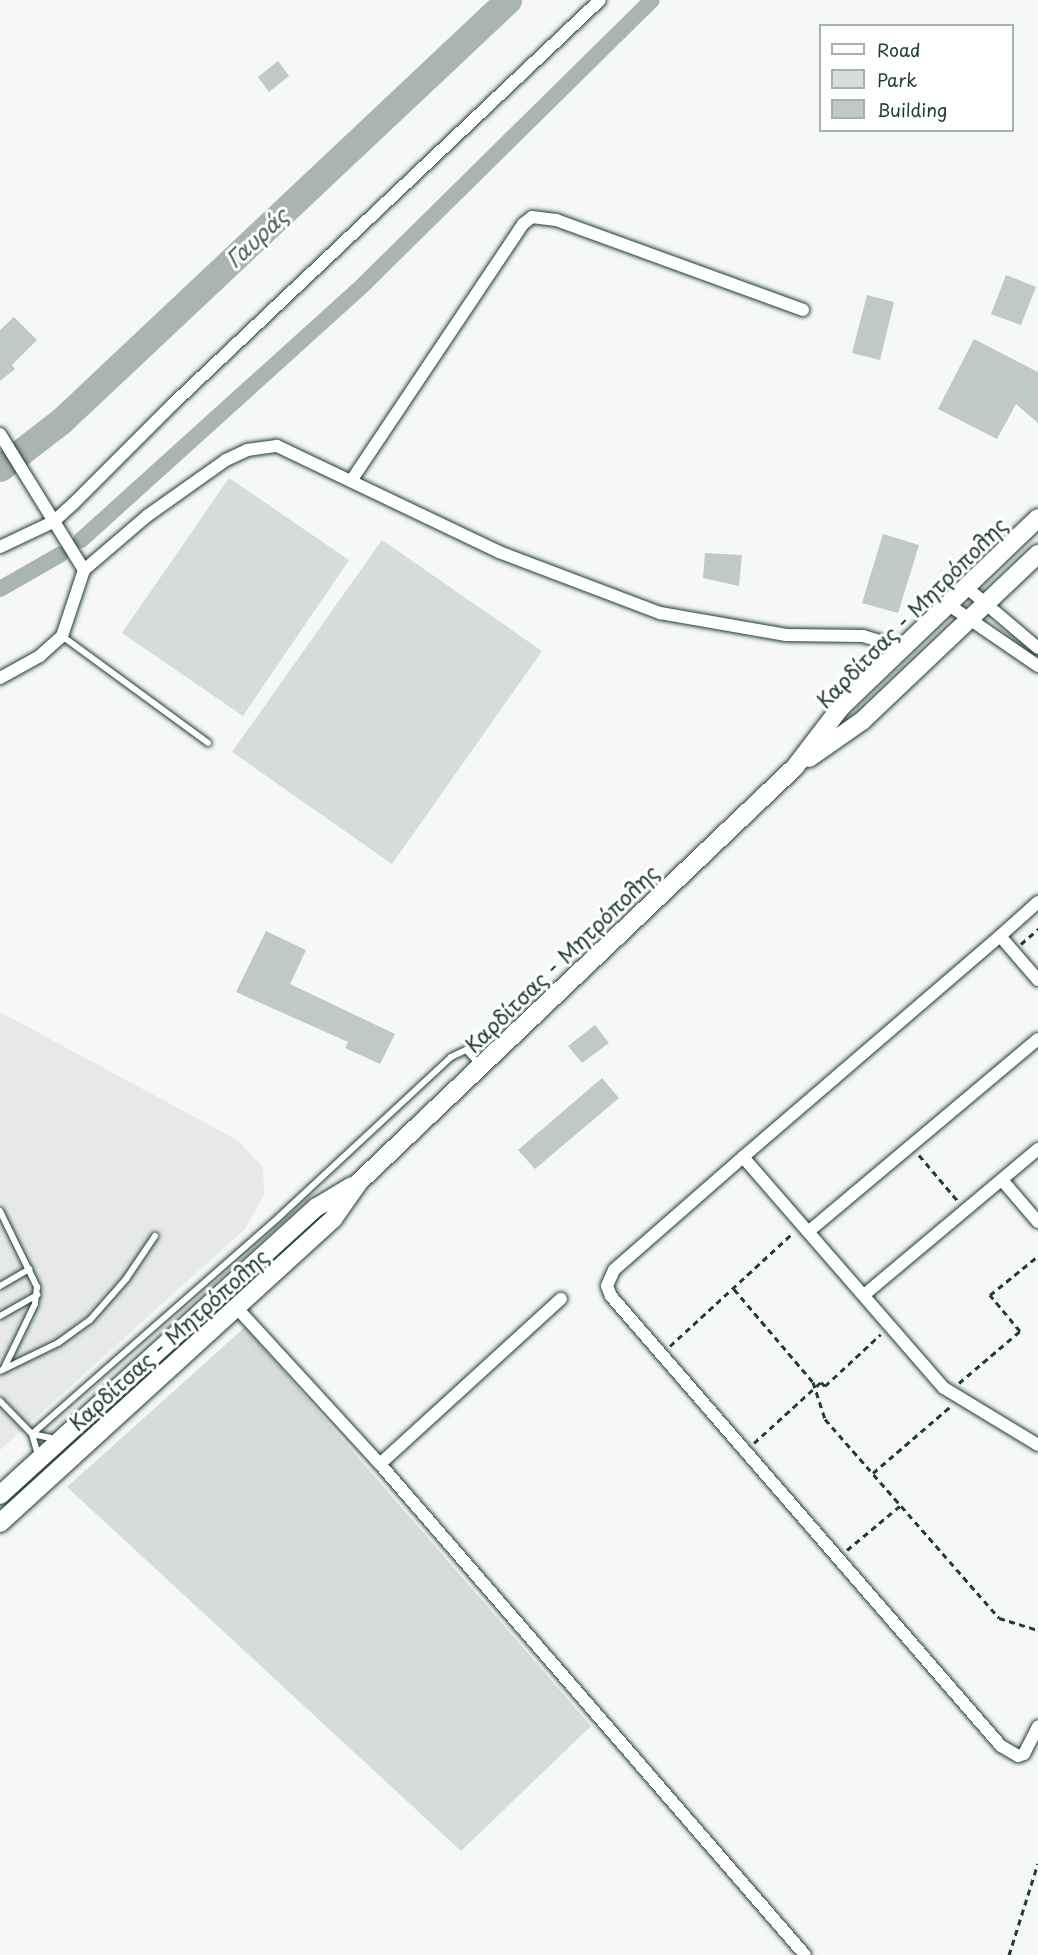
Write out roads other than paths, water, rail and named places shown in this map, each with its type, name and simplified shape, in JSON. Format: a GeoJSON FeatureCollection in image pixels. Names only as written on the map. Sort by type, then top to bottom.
{"type":"FeatureCollection","features":[{"type":"Feature","properties":{"kind":"main road","name":"Καρδίτσας - Μητρόπολης"},"geometry":{"type":"LineString","coordinates":[[0,1523],[333,1219],[359,1182],[795,767],[841,707],[1038,518]]}},
{"type":"Feature","properties":{"kind":"main road","name":"Καρδίτσας - Μητρόπολης"},"geometry":{"type":"LineString","coordinates":[[795,767],[862,722],[966,620],[1038,554]]}},
{"type":"Feature","properties":{"kind":"main road","name":"Καρδίτσας - Μητρόπολης"},"geometry":{"type":"LineString","coordinates":[[0,1495],[317,1207],[359,1182]]}},
{"type":"Feature","properties":{"kind":"street"},"geometry":{"type":"LineString","coordinates":[[0,547],[53,522],[600,0]]}},
{"type":"Feature","properties":{"kind":"street"},"geometry":{"type":"LineString","coordinates":[[351,481],[523,224],[532,217],[556,220],[803,310]]}},
{"type":"Feature","properties":{"kind":"street"},"geometry":{"type":"LineString","coordinates":[[1,436],[84,570]]}},
{"type":"Feature","properties":{"kind":"street"},"geometry":{"type":"LineString","coordinates":[[0,678],[40,656],[62,636],[84,570],[147,516],[226,459],[247,450],[278,446],[292,450],[351,481],[524,563],[682,619],[786,635],[863,636],[903,648]]}},
{"type":"Feature","properties":{"kind":"street"},"geometry":{"type":"LineString","coordinates":[[966,587],[1038,648]]}},
{"type":"Feature","properties":{"kind":"street"},"geometry":{"type":"LineString","coordinates":[[949,605],[966,620],[1038,666]]}},
{"type":"Feature","properties":{"kind":"street"},"geometry":{"type":"LineString","coordinates":[[1038,902],[743,1157],[609,1277],[611,1296],[1001,1746],[1018,1755],[1024,1754],[1038,1726]]}},
{"type":"Feature","properties":{"kind":"street"},"geometry":{"type":"LineString","coordinates":[[1000,936],[1038,980]]}},
{"type":"Feature","properties":{"kind":"street"},"geometry":{"type":"LineString","coordinates":[[804,1229],[911,1146],[1038,1039]]}},
{"type":"Feature","properties":{"kind":"street"},"geometry":{"type":"LineString","coordinates":[[864,1295],[1038,1149]]}},
{"type":"Feature","properties":{"kind":"street"},"geometry":{"type":"LineString","coordinates":[[743,1157],[949,1392],[1038,1445]]}},
{"type":"Feature","properties":{"kind":"street"},"geometry":{"type":"LineString","coordinates":[[1002,1180],[1038,1222]]}},
{"type":"Feature","properties":{"kind":"street"},"geometry":{"type":"LineString","coordinates":[[380,1464],[561,1299]]}},
{"type":"Feature","properties":{"kind":"street"},"geometry":{"type":"LineString","coordinates":[[237,1307],[380,1464],[805,1955]]}},
{"type":"Feature","properties":{"kind":"lane"},"geometry":{"type":"LineString","coordinates":[[62,636],[207,743]]}},
{"type":"Feature","properties":{"kind":"lane"},"geometry":{"type":"LineString","coordinates":[[33,1434],[137,1345],[451,1057],[466,1050],[481,1065]]}},
{"type":"Feature","properties":{"kind":"lane"},"geometry":{"type":"LineString","coordinates":[[0,1211],[29,1269],[37,1295],[2,1370]]}},
{"type":"Feature","properties":{"kind":"lane"},"geometry":{"type":"LineString","coordinates":[[2,1370],[57,1343],[90,1320],[126,1279],[155,1236]]}},
{"type":"Feature","properties":{"kind":"lane"},"geometry":{"type":"LineString","coordinates":[[0,1286],[29,1269]]}},
{"type":"Feature","properties":{"kind":"lane"},"geometry":{"type":"LineString","coordinates":[[0,1316],[37,1295]]}},
{"type":"Feature","properties":{"kind":"lane"},"geometry":{"type":"LineString","coordinates":[[154,1329],[183,1356]]}},
{"type":"Feature","properties":{"kind":"lane"},"geometry":{"type":"LineString","coordinates":[[137,1345],[162,1375]]}},
{"type":"Feature","properties":{"kind":"lane"},"geometry":{"type":"LineString","coordinates":[[0,1401],[33,1434],[38,1446],[37,1462]]}},
{"type":"Feature","properties":{"kind":"lane"},"geometry":{"type":"LineString","coordinates":[[33,1434],[45,1439],[63,1438]]}},
{"type":"Feature","properties":{"kind":"waterway","name":"Γαυράς"},"geometry":{"type":"LineString","coordinates":[[0,468],[61,421],[508,0]]}},
{"type":"Feature","properties":{"kind":"waterway"},"geometry":{"type":"LineString","coordinates":[[81,540],[364,284],[652,0]]}},
{"type":"Feature","properties":{"kind":"waterway"},"geometry":{"type":"LineString","coordinates":[[0,589],[61,554]]}}]}
